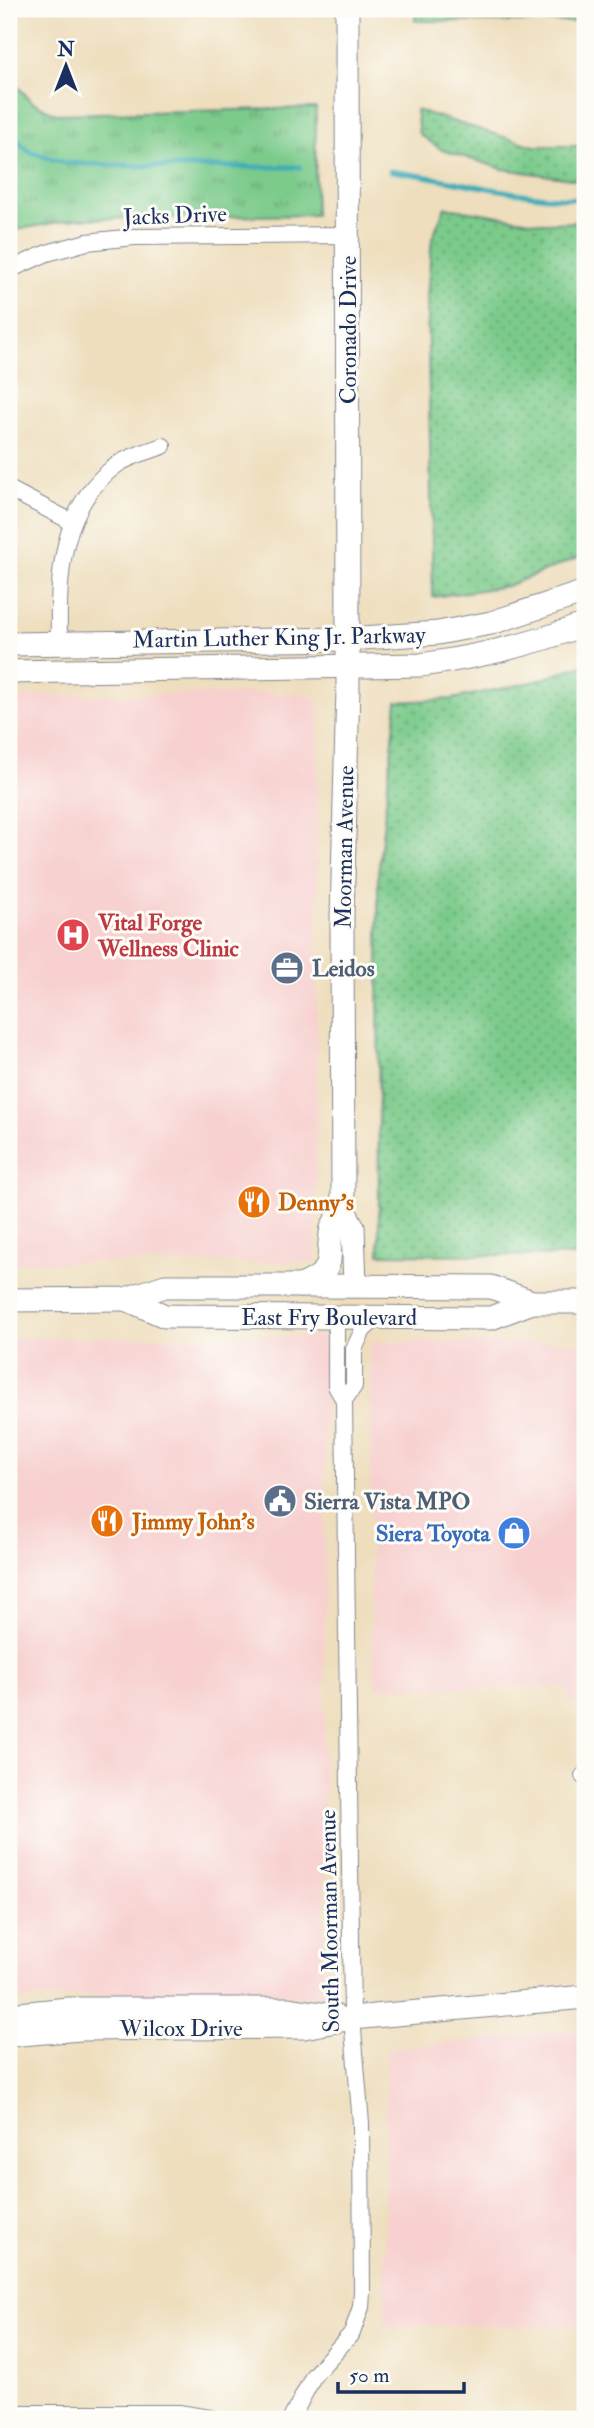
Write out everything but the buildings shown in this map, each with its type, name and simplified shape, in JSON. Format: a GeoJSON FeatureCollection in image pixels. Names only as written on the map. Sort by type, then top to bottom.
{"type":"FeatureCollection","features":[{"type":"Feature","properties":{"kind":"street","name":"Coronado Drive"},"geometry":{"type":"LineString","coordinates":[[347,9],[347,652]]}},
{"type":"Feature","properties":{"kind":"street","name":"Jacks Drive"},"geometry":{"type":"LineString","coordinates":[[9,270],[47,253],[87,242],[134,237],[348,235]]}},
{"type":"Feature","properties":{"kind":"street"},"geometry":{"type":"LineString","coordinates":[[59,642],[58,593],[62,559],[72,522],[91,491],[119,464],[163,446]]}},
{"type":"Feature","properties":{"kind":"street"},"geometry":{"type":"LineString","coordinates":[[9,489],[72,522]]}},
{"type":"Feature","properties":{"kind":"street","name":"Martin Luther King Jr. Parkway"},"geometry":{"type":"LineString","coordinates":[[9,672],[347,652],[491,623],[585,592]]}},
{"type":"Feature","properties":{"kind":"street","name":"Martin Luther King Jr. Parkway"},"geometry":{"type":"LineString","coordinates":[[9,644],[59,642],[347,652],[421,665],[473,658],[585,624]]}},
{"type":"Feature","properties":{"kind":"street","name":"Moorman Avenue"},"geometry":{"type":"LineString","coordinates":[[347,652],[342,916],[343,1209],[353,1227],[355,1286]]}},
{"type":"Feature","properties":{"kind":"street","name":"Moorman Avenue"},"geometry":{"type":"LineString","coordinates":[[300,1286],[314,1280],[327,1268],[331,1258],[332,1227],[343,1209]]}},
{"type":"Feature","properties":{"kind":"street","name":"East Fry Boulevard"},"geometry":{"type":"LineString","coordinates":[[9,1300],[126,1299],[165,1286],[355,1286],[491,1287],[532,1302],[585,1302]]}},
{"type":"Feature","properties":{"kind":"street","name":"East Fry Boulevard"},"geometry":{"type":"LineString","coordinates":[[126,1299],[165,1316],[491,1318],[532,1302]]}},
{"type":"Feature","properties":{"kind":"street","name":"South Moorman Avenue"},"geometry":{"type":"LineString","coordinates":[[344,1400],[354,1386],[354,1349],[363,1331],[379,1316]]}},
{"type":"Feature","properties":{"kind":"street","name":"South Moorman Avenue"},"geometry":{"type":"LineString","coordinates":[[291,2419],[314,2375],[352,2333],[361,2308],[361,2123],[352,2018],[344,1400],[336,1386],[336,1317]]}},
{"type":"Feature","properties":{"kind":"street","name":"Wilcox Drive"},"geometry":{"type":"LineString","coordinates":[[9,2035],[80,2029],[304,2027],[352,2018],[585,1997]]}},
{"type":"Feature","properties":{"kind":"street","name":"Wilcox Drive"},"geometry":{"type":"LineString","coordinates":[[9,2015],[68,2009],[289,2009],[352,2018]]}},
{"type":"Feature","properties":{"kind":"street"},"geometry":{"type":"LineString","coordinates":[[9,2413],[178,2413],[215,2419]]}},
{"type":"Feature","properties":{"kind":"shaded area"},"geometry":{"type":"Polygon","coordinates":[[[305,693],[318,703],[316,1262],[9,1263],[9,696],[305,693]]]}},
{"type":"Feature","properties":{"kind":"shaded area"},"geometry":{"type":"Polygon","coordinates":[[[325,1336],[324,1995],[84,1996],[9,2001],[9,1338],[325,1336]]]}},
{"type":"Feature","properties":{"kind":"shaded area"},"geometry":{"type":"Polygon","coordinates":[[[370,1342],[585,1342],[585,1702],[567,1702],[567,1687],[376,1688],[371,1644],[370,1342]]]}},
{"type":"Feature","properties":{"kind":"shaded area"},"geometry":{"type":"Polygon","coordinates":[[[585,2029],[585,2325],[385,2326],[386,2049],[585,2029]]]}},
{"type":"Feature","properties":{"kind":"green space"},"geometry":{"type":"Polygon","coordinates":[[[415,9],[585,9],[585,22],[415,21],[415,9]]]}},
{"type":"Feature","properties":{"kind":"green space"},"geometry":{"type":"Polygon","coordinates":[[[9,77],[32,102],[56,114],[316,108],[315,215],[76,219],[9,231],[9,77]]]}},
{"type":"Feature","properties":{"kind":"green space"},"geometry":{"type":"Polygon","coordinates":[[[416,110],[534,146],[585,146],[585,181],[503,169],[442,150],[419,134],[416,110]]]}},
{"type":"Feature","properties":{"kind":"green space"},"geometry":{"type":"Polygon","coordinates":[[[445,207],[543,223],[585,222],[585,555],[507,586],[433,597],[427,298],[432,238],[445,207]]]}},
{"type":"Feature","properties":{"kind":"green space"},"geometry":{"type":"Polygon","coordinates":[[[585,664],[585,1256],[379,1254],[378,874],[397,702],[452,699],[537,681],[585,664]]]}},
{"type":"Feature","properties":{"kind":"waterway"},"geometry":{"type":"LineString","coordinates":[[9,131],[28,151],[65,163],[166,167],[300,167]]}},
{"type":"Feature","properties":{"kind":"waterway"},"geometry":{"type":"LineString","coordinates":[[390,171],[536,196],[585,199]]}},
{"type":"Feature","properties":{"kind":"place","name":"Vital Forge Wellness Clinic"},"geometry":{"type":"Point","coordinates":[73,935]}},
{"type":"Feature","properties":{"kind":"place","name":"Leidos"},"geometry":{"type":"Point","coordinates":[287,968]}},
{"type":"Feature","properties":{"kind":"place","name":"Denny's"},"geometry":{"type":"Point","coordinates":[254,1202]}},
{"type":"Feature","properties":{"kind":"place","name":"Sierra Vista MPO"},"geometry":{"type":"Point","coordinates":[280,1501]}},
{"type":"Feature","properties":{"kind":"place","name":"Jimmy John's"},"geometry":{"type":"Point","coordinates":[107,1521]}},
{"type":"Feature","properties":{"kind":"place","name":"Siera Toyota"},"geometry":{"type":"Point","coordinates":[514,1533]}}]}
